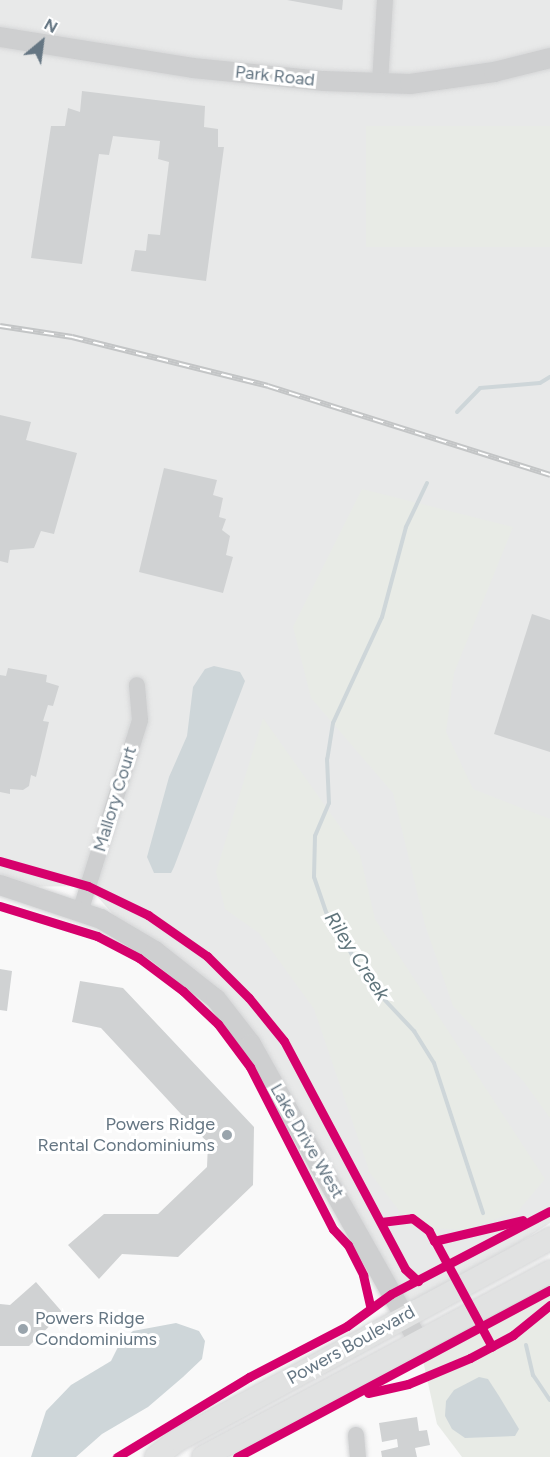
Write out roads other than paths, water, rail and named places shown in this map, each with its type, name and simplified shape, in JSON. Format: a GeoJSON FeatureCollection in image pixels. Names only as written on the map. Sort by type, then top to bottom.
{"type":"FeatureCollection","features":[{"type":"Feature","properties":{"kind":"main road","name":"Powers Boulevard"},"geometry":{"type":"LineString","coordinates":[[156,1457],[177,1440],[550,1239]]}},
{"type":"Feature","properties":{"kind":"main road","name":"Powers Boulevard"},"geometry":{"type":"LineString","coordinates":[[203,1457],[550,1272]]}},
{"type":"Feature","properties":{"kind":"street"},"geometry":{"type":"LineString","coordinates":[[380,83],[385,0]]}},
{"type":"Feature","properties":{"kind":"street","name":"Park Road"},"geometry":{"type":"LineString","coordinates":[[0,38],[193,68],[380,83],[410,84],[494,72],[550,58]]}},
{"type":"Feature","properties":{"kind":"street","name":"Mallory Court"},"geometry":{"type":"LineString","coordinates":[[80,912],[140,720],[137,685]]}},
{"type":"Feature","properties":{"kind":"street","name":"Lake Drive West"},"geometry":{"type":"LineString","coordinates":[[0,885],[101,919],[155,951],[216,999],[251,1044],[419,1342]]}},
{"type":"Feature","properties":{"kind":"street"},"geometry":{"type":"LineString","coordinates":[[356,1435],[358,1457]]}},
{"type":"Feature","properties":{"kind":"waterway","name":"Riley Creek"},"geometry":{"type":"LineString","coordinates":[[457,412],[480,388],[540,383],[550,377]]}},
{"type":"Feature","properties":{"kind":"waterway","name":"Riley Creek"},"geometry":{"type":"LineString","coordinates":[[427,483],[406,527],[382,617],[333,723],[327,759],[329,803],[315,836],[314,877],[326,912],[351,953],[380,995],[414,1031],[434,1063],[483,1213]]}},
{"type":"Feature","properties":{"kind":"waterway","name":"Riley Creek"},"geometry":{"type":"LineString","coordinates":[[526,1345],[533,1375],[550,1400]]}},
{"type":"Feature","properties":{"kind":"railway"},"geometry":{"type":"LineString","coordinates":[[0,326],[72,337],[268,386],[550,475]]}},
{"type":"Feature","properties":{"kind":"place","name":"Powers Ridge Rental Condominiums"},"geometry":{"type":"Point","coordinates":[227,1135]}},
{"type":"Feature","properties":{"kind":"place","name":"Powers Ridge Condominiums"},"geometry":{"type":"Point","coordinates":[23,1329]}}]}
